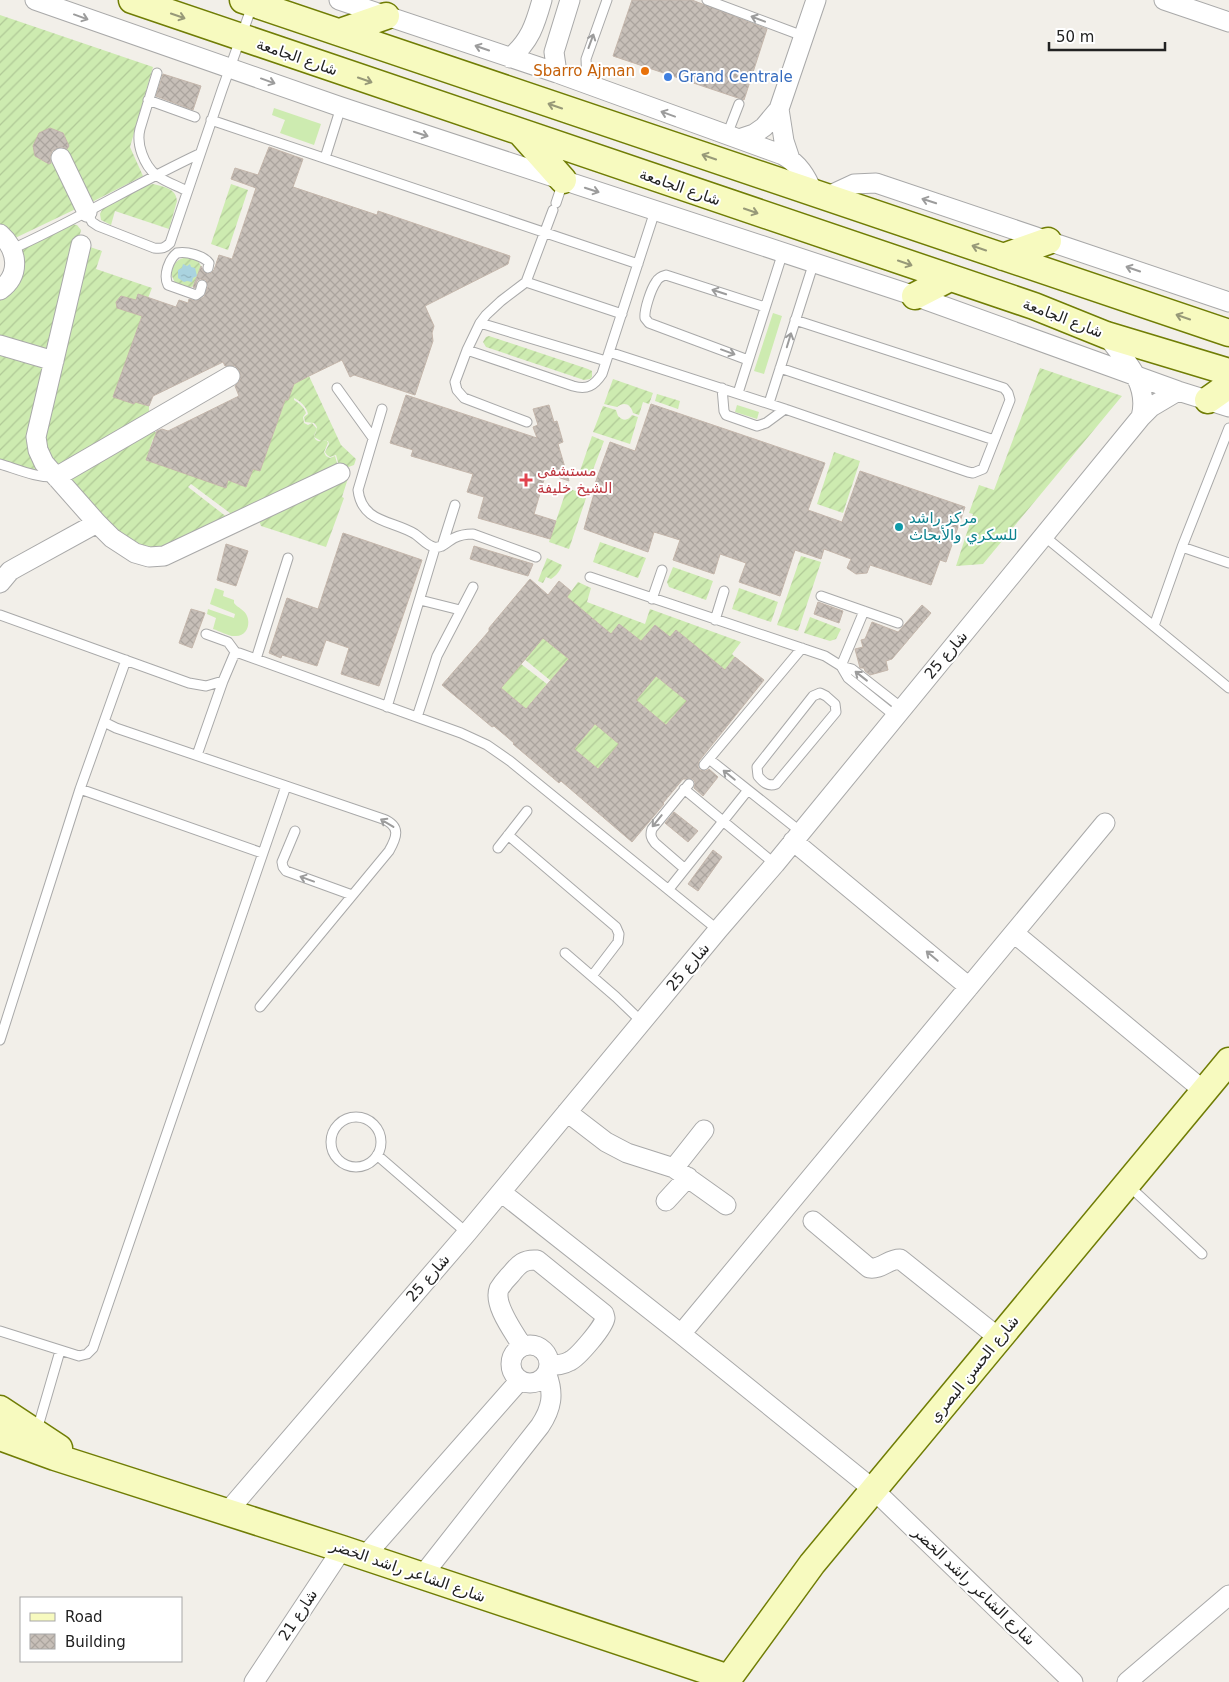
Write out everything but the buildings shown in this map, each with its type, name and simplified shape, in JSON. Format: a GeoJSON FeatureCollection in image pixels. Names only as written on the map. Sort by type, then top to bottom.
{"type":"FeatureCollection","features":[{"type":"Feature","properties":{"kind":"main road","name":"شارع الجامعة"},"geometry":{"type":"LineString","coordinates":[[132,0],[1034,306],[1106,335],[1229,372]]}},
{"type":"Feature","properties":{"kind":"main road"},"geometry":{"type":"LineString","coordinates":[[248,2],[1229,332]]}},
{"type":"Feature","properties":{"kind":"main road"},"geometry":{"type":"LineString","coordinates":[[340,32],[386,16]]}},
{"type":"Feature","properties":{"kind":"main road"},"geometry":{"type":"LineString","coordinates":[[521,133],[557,198]]}},
{"type":"Feature","properties":{"kind":"main road"},"geometry":{"type":"LineString","coordinates":[[1004,256],[1048,241]]}},
{"type":"Feature","properties":{"kind":"main road"},"geometry":{"type":"LineString","coordinates":[[915,296],[950,278]]}},
{"type":"Feature","properties":{"kind":"main road"},"geometry":{"type":"LineString","coordinates":[[1034,306],[1038,294],[1043,290],[1049,289],[1112,308],[1142,303]]}},
{"type":"Feature","properties":{"kind":"main road"},"geometry":{"type":"LineString","coordinates":[[1219,404],[1229,385]]}},
{"type":"Feature","properties":{"kind":"main road","name":"شارع الحسن البصري"},"geometry":{"type":"LineString","coordinates":[[728,1680],[812,1564],[1229,1061]]}},
{"type":"Feature","properties":{"kind":"main road","name":"شارع الشاعر راشد الخضر"},"geometry":{"type":"LineString","coordinates":[[0,1409],[87,1466]]}},
{"type":"Feature","properties":{"kind":"main road","name":"شارع الشاعر راشد الخضر"},"geometry":{"type":"LineString","coordinates":[[0,1437],[55,1457],[422,1576],[728,1680]]}},
{"type":"Feature","properties":{"kind":"street"},"geometry":{"type":"LineString","coordinates":[[35,0],[116,30],[341,107],[557,198],[655,211],[915,296],[1219,404]]}},
{"type":"Feature","properties":{"kind":"street"},"geometry":{"type":"LineString","coordinates":[[339,0],[557,73],[790,159],[804,173],[819,195],[854,184],[876,183],[1229,302]]}},
{"type":"Feature","properties":{"kind":"street"},"geometry":{"type":"LineString","coordinates":[[510,58],[519,50],[532,32],[542,0]]}},
{"type":"Feature","properties":{"kind":"street"},"geometry":{"type":"LineString","coordinates":[[557,73],[554,52],[570,0]]}},
{"type":"Feature","properties":{"kind":"street"},"geometry":{"type":"LineString","coordinates":[[733,137],[754,134],[764,127],[779,109],[816,0]]}},
{"type":"Feature","properties":{"kind":"street"},"geometry":{"type":"LineString","coordinates":[[1164,0],[1229,22]]}},
{"type":"Feature","properties":{"kind":"street"},"geometry":{"type":"LineString","coordinates":[[779,109],[784,141],[790,159]]}},
{"type":"Feature","properties":{"kind":"street"},"geometry":{"type":"LineString","coordinates":[[61,158],[87,212]]}},
{"type":"Feature","properties":{"kind":"street"},"geometry":{"type":"LineString","coordinates":[[0,290],[11,278],[15,269],[15,258],[5,243]]}},
{"type":"Feature","properties":{"kind":"street"},"geometry":{"type":"LineString","coordinates":[[81,245],[36,437],[38,450],[44,463],[97,523],[118,542],[135,553],[150,557],[164,556],[340,473]]}},
{"type":"Feature","properties":{"kind":"street"},"geometry":{"type":"LineString","coordinates":[[1106,335],[1136,375],[1144,400],[1141,417]]}},
{"type":"Feature","properties":{"kind":"street"},"geometry":{"type":"LineString","coordinates":[[0,346],[54,361]]}},
{"type":"Feature","properties":{"kind":"street"},"geometry":{"type":"LineString","coordinates":[[56,477],[230,376]]}},
{"type":"Feature","properties":{"kind":"street","name":"شارع 25"},"geometry":{"type":"LineString","coordinates":[[228,1512],[467,1233],[775,864],[1141,417],[1178,391]]}},
{"type":"Feature","properties":{"kind":"street"},"geometry":{"type":"LineString","coordinates":[[0,583],[4,577],[18,567],[97,523]]}},
{"type":"Feature","properties":{"kind":"street"},"geometry":{"type":"LineString","coordinates":[[681,1334],[1106,823]]}},
{"type":"Feature","properties":{"kind":"street"},"geometry":{"type":"LineString","coordinates":[[797,836],[969,987]]}},
{"type":"Feature","properties":{"kind":"street"},"geometry":{"type":"LineString","coordinates":[[1014,933],[1204,1091]]}},
{"type":"Feature","properties":{"kind":"street"},"geometry":{"type":"LineString","coordinates":[[567,1112],[606,1142],[628,1153],[681,1172],[726,1205]]}},
{"type":"Feature","properties":{"kind":"street"},"geometry":{"type":"LineString","coordinates":[[666,1201],[704,1130]]}},
{"type":"Feature","properties":{"kind":"street","name":"شارع الشاعر راشد الخضر"},"geometry":{"type":"LineString","coordinates":[[501,1192],[874,1490],[1073,1682]]}},
{"type":"Feature","properties":{"kind":"street"},"geometry":{"type":"LineString","coordinates":[[812,1221],[870,1268],[876,1269],[893,1259],[900,1259],[999,1338]]}},
{"type":"Feature","properties":{"kind":"street"},"geometry":{"type":"LineString","coordinates":[[422,1576],[548,1414],[552,1401],[548,1370],[548,1355],[542,1347],[532,1344],[522,1346],[514,1353],[511,1362],[513,1372],[520,1380],[529,1383],[539,1381],[548,1370],[576,1357],[603,1325],[606,1318],[604,1314],[537,1260],[529,1259],[522,1262],[504,1283],[498,1296],[498,1303],[522,1346]]}},
{"type":"Feature","properties":{"kind":"street","name":"شارع 21"},"geometry":{"type":"LineString","coordinates":[[254,1682],[353,1553],[520,1380]]}},
{"type":"Feature","properties":{"kind":"street"},"geometry":{"type":"LineString","coordinates":[[1127,1682],[1229,1594]]}},
{"type":"Feature","properties":{"kind":"lane"},"geometry":{"type":"LineString","coordinates":[[587,85],[586,59],[607,0]]}},
{"type":"Feature","properties":{"kind":"lane"},"geometry":{"type":"LineString","coordinates":[[707,0],[803,36]]}},
{"type":"Feature","properties":{"kind":"lane"},"geometry":{"type":"LineString","coordinates":[[87,212],[92,222],[106,229],[154,248],[161,249],[166,247],[173,237],[199,154],[231,68],[241,37],[248,2]]}},
{"type":"Feature","properties":{"kind":"lane"},"geometry":{"type":"LineString","coordinates":[[158,73],[138,137],[139,145],[145,159],[156,174],[188,192]]}},
{"type":"Feature","properties":{"kind":"lane"},"geometry":{"type":"LineString","coordinates":[[148,100],[195,117]]}},
{"type":"Feature","properties":{"kind":"lane"},"geometry":{"type":"LineString","coordinates":[[733,137],[739,104]]}},
{"type":"Feature","properties":{"kind":"lane"},"geometry":{"type":"LineString","coordinates":[[325,158],[341,107]]}},
{"type":"Feature","properties":{"kind":"lane"},"geometry":{"type":"LineString","coordinates":[[211,120],[638,264]]}},
{"type":"Feature","properties":{"kind":"lane"},"geometry":{"type":"LineString","coordinates":[[0,286],[8,276],[11,268],[12,259],[5,243],[87,212],[156,174],[199,154]]}},
{"type":"Feature","properties":{"kind":"lane"},"geometry":{"type":"LineString","coordinates":[[527,422],[464,398],[456,390],[455,382],[480,323],[494,307],[526,282],[546,233],[557,198]]}},
{"type":"Feature","properties":{"kind":"lane"},"geometry":{"type":"LineString","coordinates":[[467,350],[582,388],[590,387],[597,381],[608,356],[655,211]]}},
{"type":"Feature","properties":{"kind":"lane"},"geometry":{"type":"LineString","coordinates":[[166,247],[174,255]]}},
{"type":"Feature","properties":{"kind":"lane"},"geometry":{"type":"LineString","coordinates":[[202,285],[199,293],[196,295],[168,285],[165,277],[174,255],[182,252],[205,259],[209,263],[208,268]]}},
{"type":"Feature","properties":{"kind":"lane"},"geometry":{"type":"LineString","coordinates":[[738,393],[783,252]]}},
{"type":"Feature","properties":{"kind":"lane"},"geometry":{"type":"LineString","coordinates":[[769,403],[814,262]]}},
{"type":"Feature","properties":{"kind":"lane"},"geometry":{"type":"LineString","coordinates":[[748,360],[648,323],[645,318],[646,308],[656,281],[666,276],[765,307]]}},
{"type":"Feature","properties":{"kind":"lane"},"geometry":{"type":"LineString","coordinates":[[526,282],[622,314]]}},
{"type":"Feature","properties":{"kind":"lane"},"geometry":{"type":"LineString","coordinates":[[480,323],[722,388],[973,473],[983,469],[1010,400],[1004,388],[795,320]]}},
{"type":"Feature","properties":{"kind":"lane"},"geometry":{"type":"LineString","coordinates":[[780,368],[994,440]]}},
{"type":"Feature","properties":{"kind":"lane"},"geometry":{"type":"LineString","coordinates":[[337,388],[373,438]]}},
{"type":"Feature","properties":{"kind":"lane"},"geometry":{"type":"LineString","coordinates":[[722,388],[726,415],[753,425],[762,425],[786,409]]}},
{"type":"Feature","properties":{"kind":"lane"},"geometry":{"type":"LineString","coordinates":[[382,409],[358,490],[362,507],[368,514],[415,534],[429,546],[439,547],[455,537],[473,534],[536,557]]}},
{"type":"Feature","properties":{"kind":"lane"},"geometry":{"type":"LineString","coordinates":[[1154,626],[1182,547],[1229,428]]}},
{"type":"Feature","properties":{"kind":"lane"},"geometry":{"type":"LineString","coordinates":[[0,464],[37,475],[56,477]]}},
{"type":"Feature","properties":{"kind":"lane"},"geometry":{"type":"LineString","coordinates":[[387,707],[420,600],[455,506]]}},
{"type":"Feature","properties":{"kind":"lane"},"geometry":{"type":"LineString","coordinates":[[1044,536],[1229,688]]}},
{"type":"Feature","properties":{"kind":"lane"},"geometry":{"type":"LineString","coordinates":[[1182,547],[1229,563]]}},
{"type":"Feature","properties":{"kind":"lane"},"geometry":{"type":"LineString","coordinates":[[256,659],[288,558]]}},
{"type":"Feature","properties":{"kind":"lane"},"geometry":{"type":"LineString","coordinates":[[652,599],[662,570]]}},
{"type":"Feature","properties":{"kind":"lane"},"geometry":{"type":"LineString","coordinates":[[590,577],[825,656],[841,666],[848,678],[898,712]]}},
{"type":"Feature","properties":{"kind":"lane"},"geometry":{"type":"LineString","coordinates":[[417,717],[437,656],[473,587]]}},
{"type":"Feature","properties":{"kind":"lane"},"geometry":{"type":"LineString","coordinates":[[715,620],[724,591]]}},
{"type":"Feature","properties":{"kind":"lane"},"geometry":{"type":"LineString","coordinates":[[821,596],[898,623]]}},
{"type":"Feature","properties":{"kind":"lane"},"geometry":{"type":"LineString","coordinates":[[420,600],[460,610]]}},
{"type":"Feature","properties":{"kind":"lane"},"geometry":{"type":"LineString","coordinates":[[841,666],[864,611]]}},
{"type":"Feature","properties":{"kind":"lane"},"geometry":{"type":"LineString","coordinates":[[0,615],[197,686],[223,681]]}},
{"type":"Feature","properties":{"kind":"lane"},"geometry":{"type":"LineString","coordinates":[[206,634],[228,642],[236,653],[475,738],[499,753],[718,930]]}},
{"type":"Feature","properties":{"kind":"lane"},"geometry":{"type":"LineString","coordinates":[[797,836],[750,792],[706,762],[802,648]]}},
{"type":"Feature","properties":{"kind":"lane"},"geometry":{"type":"LineString","coordinates":[[197,755],[223,681],[232,658],[236,653]]}},
{"type":"Feature","properties":{"kind":"lane"},"geometry":{"type":"LineString","coordinates":[[0,1040],[80,789],[126,660]]}},
{"type":"Feature","properties":{"kind":"lane"},"geometry":{"type":"LineString","coordinates":[[823,694],[832,700],[836,712],[778,781],[772,785],[762,781],[758,776],[757,767],[813,696],[823,694]]}},
{"type":"Feature","properties":{"kind":"lane"},"geometry":{"type":"LineString","coordinates":[[104,722],[116,728],[390,822],[394,827],[395,840],[389,850],[260,1007]]}},
{"type":"Feature","properties":{"kind":"lane"},"geometry":{"type":"LineString","coordinates":[[669,889],[723,820],[762,781]]}},
{"type":"Feature","properties":{"kind":"lane"},"geometry":{"type":"LineString","coordinates":[[0,1331],[79,1356],[87,1354],[93,1348],[286,786]]}},
{"type":"Feature","properties":{"kind":"lane"},"geometry":{"type":"LineString","coordinates":[[685,869],[655,843],[650,834],[687,786],[723,820],[775,864]]}},
{"type":"Feature","properties":{"kind":"lane"},"geometry":{"type":"LineString","coordinates":[[80,789],[262,853]]}},
{"type":"Feature","properties":{"kind":"lane"},"geometry":{"type":"LineString","coordinates":[[498,848],[526,811]]}},
{"type":"Feature","properties":{"kind":"lane"},"geometry":{"type":"LineString","coordinates":[[295,831],[282,862],[286,871],[352,895]]}},
{"type":"Feature","properties":{"kind":"lane"},"geometry":{"type":"LineString","coordinates":[[508,836],[616,927],[619,934],[618,942],[592,976]]}},
{"type":"Feature","properties":{"kind":"lane"},"geometry":{"type":"LineString","coordinates":[[565,953],[616,996],[642,1022]]}},
{"type":"Feature","properties":{"kind":"lane"},"geometry":{"type":"LineString","coordinates":[[351,1118],[365,1118],[372,1122],[377,1128],[382,1141],[377,1155],[366,1165],[351,1166],[344,1164],[334,1153],[332,1146],[332,1139],[338,1125],[344,1120],[351,1118]]}},
{"type":"Feature","properties":{"kind":"lane"},"geometry":{"type":"LineString","coordinates":[[377,1155],[467,1233]]}},
{"type":"Feature","properties":{"kind":"lane"},"geometry":{"type":"LineString","coordinates":[[1127,1183],[1202,1254]]}},
{"type":"Feature","properties":{"kind":"lane"},"geometry":{"type":"LineString","coordinates":[[36,1433],[60,1351]]}},
{"type":"Feature","properties":{"kind":"green space"},"geometry":{"type":"Polygon","coordinates":[[[0,15],[153,67],[130,147],[143,176],[86,205],[63,156],[68,146],[63,133],[50,128],[37,139],[35,143],[35,156],[49,164],[59,159],[82,206],[11,240],[0,231],[0,15]]]}},
{"type":"Feature","properties":{"kind":"green space"},"geometry":{"type":"Polygon","coordinates":[[[274,108],[321,124],[314,145],[280,133],[285,120],[272,115],[274,108]]]}},
{"type":"Feature","properties":{"kind":"green space"},"geometry":{"type":"Polygon","coordinates":[[[153,184],[169,189],[176,197],[177,201],[169,229],[115,211],[111,225],[101,220],[100,214],[103,208],[144,186],[153,184]]]}},
{"type":"Feature","properties":{"kind":"green space"},"geometry":{"type":"Polygon","coordinates":[[[231,184],[248,190],[228,250],[211,244],[231,184]]]}},
{"type":"Feature","properties":{"kind":"green space"},"geometry":{"type":"Polygon","coordinates":[[[71,224],[77,225],[81,230],[53,350],[0,343],[0,292],[16,252],[71,224]]]}},
{"type":"Feature","properties":{"kind":"green space"},"geometry":{"type":"Polygon","coordinates":[[[84,245],[102,251],[96,269],[152,288],[146,303],[121,296],[117,302],[117,308],[142,316],[114,397],[134,404],[137,398],[142,400],[141,404],[149,406],[149,419],[64,468],[43,457],[41,451],[84,245]]]}},
{"type":"Feature","properties":{"kind":"green space"},"geometry":{"type":"Polygon","coordinates":[[[187,257],[195,259],[201,266],[193,286],[188,289],[176,285],[171,274],[176,262],[187,257]],[[182,268],[179,278],[195,272],[194,268],[182,268]]]}},
{"type":"Feature","properties":{"kind":"green space"},"geometry":{"type":"Polygon","coordinates":[[[773,313],[782,316],[764,374],[754,371],[773,313]]]}},
{"type":"Feature","properties":{"kind":"green space"},"geometry":{"type":"Polygon","coordinates":[[[489,336],[588,369],[592,371],[592,377],[584,380],[486,347],[483,342],[489,336]]]}},
{"type":"Feature","properties":{"kind":"green space"},"geometry":{"type":"Polygon","coordinates":[[[0,349],[43,362],[40,473],[0,461],[0,349]]]}},
{"type":"Feature","properties":{"kind":"green space"},"geometry":{"type":"Polygon","coordinates":[[[1040,368],[1122,396],[983,564],[956,566],[973,514],[969,513],[979,485],[994,490],[1040,368]]]}},
{"type":"Feature","properties":{"kind":"green space"},"geometry":{"type":"Polygon","coordinates":[[[309,376],[341,445],[356,459],[354,465],[340,470],[336,455],[330,457],[325,452],[329,444],[327,441],[324,452],[326,456],[330,458],[335,456],[339,470],[238,519],[191,484],[188,487],[232,521],[169,552],[122,543],[67,476],[147,427],[160,435],[158,441],[153,439],[146,460],[226,487],[228,480],[246,487],[253,469],[260,471],[285,400],[294,384],[309,376]],[[294,398],[306,413],[303,417],[304,423],[308,425],[312,423],[317,429],[314,423],[305,422],[304,417],[308,414],[306,409],[294,398]]]}},
{"type":"Feature","properties":{"kind":"green space"},"geometry":{"type":"Polygon","coordinates":[[[613,379],[653,393],[649,404],[643,402],[639,415],[633,413],[631,407],[627,404],[617,407],[604,404],[613,379]]]}},
{"type":"Feature","properties":{"kind":"green space"},"geometry":{"type":"Polygon","coordinates":[[[657,394],[680,401],[678,409],[655,401],[657,394]]]}},
{"type":"Feature","properties":{"kind":"green space"},"geometry":{"type":"Polygon","coordinates":[[[737,405],[759,412],[757,419],[735,412],[737,405]]]}},
{"type":"Feature","properties":{"kind":"green space"},"geometry":{"type":"Polygon","coordinates":[[[603,406],[616,410],[618,416],[622,419],[627,419],[632,415],[638,417],[630,444],[593,432],[603,406]]]}},
{"type":"Feature","properties":{"kind":"green space"},"geometry":{"type":"Polygon","coordinates":[[[592,436],[604,441],[591,475],[580,471],[592,436]]]}},
{"type":"Feature","properties":{"kind":"green space"},"geometry":{"type":"Polygon","coordinates":[[[834,452],[860,461],[843,513],[817,504],[834,452]]]}},
{"type":"Feature","properties":{"kind":"green space"},"geometry":{"type":"Polygon","coordinates":[[[350,472],[342,497],[344,498],[326,547],[261,526],[257,515],[350,472]]]}},
{"type":"Feature","properties":{"kind":"green space"},"geometry":{"type":"Polygon","coordinates":[[[567,488],[587,495],[569,549],[549,542],[567,488]]]}},
{"type":"Feature","properties":{"kind":"green space"},"geometry":{"type":"Polygon","coordinates":[[[600,542],[646,558],[638,578],[593,562],[600,542]]]}},
{"type":"Feature","properties":{"kind":"green space"},"geometry":{"type":"Polygon","coordinates":[[[801,556],[821,562],[798,631],[777,625],[801,556]]]}},
{"type":"Feature","properties":{"kind":"green space"},"geometry":{"type":"Polygon","coordinates":[[[547,558],[562,565],[555,576],[551,579],[546,577],[543,583],[538,581],[547,558]]]}},
{"type":"Feature","properties":{"kind":"green space"},"geometry":{"type":"Polygon","coordinates":[[[673,567],[713,581],[706,600],[669,587],[667,582],[673,567]]]}},
{"type":"Feature","properties":{"kind":"green space"},"geometry":{"type":"Polygon","coordinates":[[[578,582],[591,588],[587,602],[645,624],[650,609],[741,642],[732,654],[735,657],[725,670],[676,630],[670,637],[655,625],[641,641],[619,624],[611,634],[567,597],[578,582]]]}},
{"type":"Feature","properties":{"kind":"green space"},"geometry":{"type":"Polygon","coordinates":[[[215,588],[224,591],[223,596],[234,600],[234,603],[246,614],[248,624],[243,634],[227,635],[213,629],[216,618],[207,614],[208,609],[234,618],[235,614],[210,604],[215,588]]]}},
{"type":"Feature","properties":{"kind":"green space"},"geometry":{"type":"Polygon","coordinates":[[[739,588],[778,602],[771,622],[732,609],[739,588]]]}},
{"type":"Feature","properties":{"kind":"green space"},"geometry":{"type":"Polygon","coordinates":[[[810,617],[841,629],[836,639],[830,641],[804,633],[810,617]]]}},
{"type":"Feature","properties":{"kind":"green space"},"geometry":{"type":"Polygon","coordinates":[[[543,638],[569,659],[551,681],[523,658],[532,645],[535,647],[543,638]]]}},
{"type":"Feature","properties":{"kind":"green space"},"geometry":{"type":"Polygon","coordinates":[[[521,664],[547,684],[526,709],[501,688],[521,664]]]}},
{"type":"Feature","properties":{"kind":"green space"},"geometry":{"type":"Polygon","coordinates":[[[656,676],[687,701],[666,725],[636,700],[656,676]]]}},
{"type":"Feature","properties":{"kind":"green space"},"geometry":{"type":"Polygon","coordinates":[[[595,724],[619,744],[598,769],[574,749],[595,724]]]}},
{"type":"Feature","properties":{"kind":"water"},"geometry":{"type":"Polygon","coordinates":[[[183,264],[187,266],[190,264],[191,267],[195,268],[197,276],[193,278],[192,282],[184,282],[178,278],[178,270],[182,268],[183,264]]]}},
{"type":"Feature","properties":{"kind":"place","name":"Sbarro Ajman"},"geometry":{"type":"Point","coordinates":[645,71]}},
{"type":"Feature","properties":{"kind":"place","name":"Grand Centrale"},"geometry":{"type":"Point","coordinates":[668,77]}},
{"type":"Feature","properties":{"kind":"place","name":"مستشفى الشيخ خليفة"},"geometry":{"type":"Point","coordinates":[526,480]}},
{"type":"Feature","properties":{"kind":"place","name":"مركز راشد للسكري والأبحاث"},"geometry":{"type":"Point","coordinates":[899,527]}}]}
